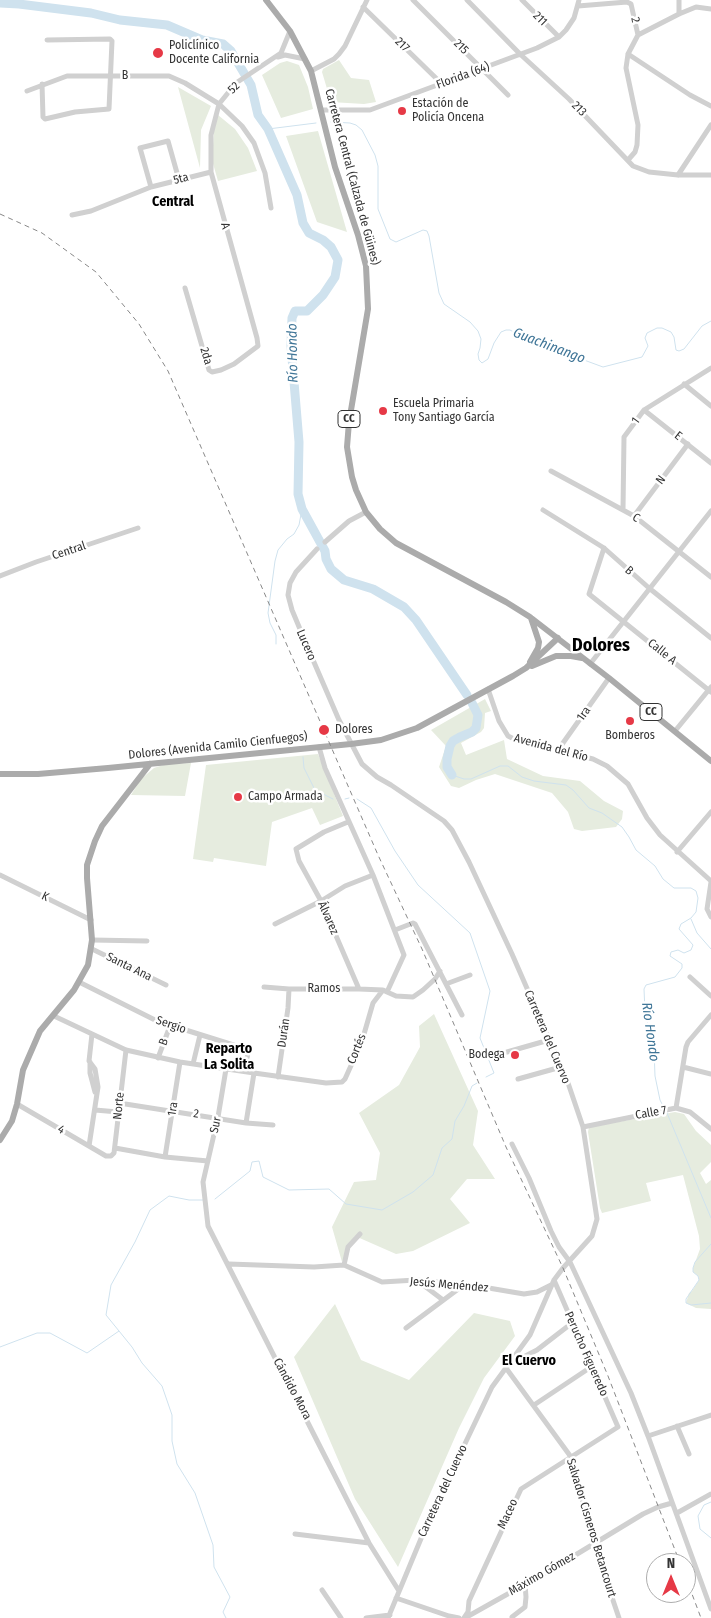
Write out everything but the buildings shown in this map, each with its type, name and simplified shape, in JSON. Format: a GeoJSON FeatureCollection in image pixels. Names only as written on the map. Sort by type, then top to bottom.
{"type":"FeatureCollection","features":[{"type":"Feature","properties":{"kind":"main road","name":"Carretera Central (Calzada de Güines)"},"geometry":{"type":"LineString","coordinates":[[270,1],[290,31],[311,71],[326,132],[366,266],[368,309],[349,422],[347,447],[352,477],[366,512],[380,529],[396,543],[506,602],[530,617],[711,761]]}},
{"type":"Feature","properties":{"kind":"main road"},"geometry":{"type":"LineString","coordinates":[[526,668],[538,648],[539,642],[530,617]]}},
{"type":"Feature","properties":{"kind":"main road","name":"Dolores (Avenida Camilo Cienfuegos)"},"geometry":{"type":"LineString","coordinates":[[0,774],[38,774],[381,740],[417,728],[526,668],[558,638]]}},
{"type":"Feature","properties":{"kind":"main road"},"geometry":{"type":"LineString","coordinates":[[526,668],[556,656],[583,658]]}},
{"type":"Feature","properties":{"kind":"main road"},"geometry":{"type":"LineString","coordinates":[[0,1140],[12,1120],[23,1070],[40,1031],[54,1016],[79,982],[88,965],[92,940],[87,865],[94,840],[102,826],[150,764]]}},
{"type":"Feature","properties":{"kind":"street"},"geometry":{"type":"LineString","coordinates":[[311,71],[334,59],[339,54],[349,38],[367,0]]}},
{"type":"Feature","properties":{"kind":"street","name":"215"},"geometry":{"type":"LineString","coordinates":[[413,0],[508,95]]}},
{"type":"Feature","properties":{"kind":"street","name":"213"},"geometry":{"type":"LineString","coordinates":[[467,0],[520,54],[569,99],[633,166],[649,172],[678,175],[711,175]]}},
{"type":"Feature","properties":{"kind":"street","name":"211"},"geometry":{"type":"LineString","coordinates":[[522,0],[559,37]]}},
{"type":"Feature","properties":{"kind":"street"},"geometry":{"type":"LineString","coordinates":[[679,0],[679,14]]}},
{"type":"Feature","properties":{"kind":"street"},"geometry":{"type":"LineString","coordinates":[[578,3],[628,2]]}},
{"type":"Feature","properties":{"kind":"street","name":"2"},"geometry":{"type":"LineString","coordinates":[[628,2],[638,35]]}},
{"type":"Feature","properties":{"kind":"street","name":"Florida (64)"},"geometry":{"type":"LineString","coordinates":[[322,112],[370,110],[537,48],[559,37],[571,23],[578,3]]}},
{"type":"Feature","properties":{"kind":"street","name":"217"},"geometry":{"type":"LineString","coordinates":[[363,7],[441,83]]}},
{"type":"Feature","properties":{"kind":"street"},"geometry":{"type":"LineString","coordinates":[[628,160],[635,152],[637,145],[638,125],[626,68],[628,54],[638,35],[696,7],[711,9]]}},
{"type":"Feature","properties":{"kind":"street","name":"52"},"geometry":{"type":"LineString","coordinates":[[219,104],[236,83],[282,53],[290,31]]}},
{"type":"Feature","properties":{"kind":"street"},"geometry":{"type":"LineString","coordinates":[[42,84],[43,117],[45,120],[75,112],[109,109],[113,42],[110,39],[47,40]]}},
{"type":"Feature","properties":{"kind":"street"},"geometry":{"type":"LineString","coordinates":[[628,54],[690,96],[711,106]]}},
{"type":"Feature","properties":{"kind":"street"},"geometry":{"type":"LineString","coordinates":[[276,57],[285,55],[305,59]]}},
{"type":"Feature","properties":{"kind":"street","name":"B"},"geometry":{"type":"LineString","coordinates":[[27,91],[67,76],[169,76],[185,83],[219,104],[242,126],[254,143],[265,173],[271,208]]}},
{"type":"Feature","properties":{"kind":"street","name":"A"},"geometry":{"type":"LineString","coordinates":[[219,104],[211,135],[211,172],[258,346]]}},
{"type":"Feature","properties":{"kind":"street"},"geometry":{"type":"LineString","coordinates":[[678,175],[711,125]]}},
{"type":"Feature","properties":{"kind":"street"},"geometry":{"type":"LineString","coordinates":[[151,187],[140,148],[168,141],[179,180]]}},
{"type":"Feature","properties":{"kind":"street","name":"5ta"},"geometry":{"type":"LineString","coordinates":[[72,214],[91,211],[151,187],[211,172]]}},
{"type":"Feature","properties":{"kind":"street","name":"2da"},"geometry":{"type":"LineString","coordinates":[[186,288],[209,370],[212,372],[222,370],[234,364],[258,346]]}},
{"type":"Feature","properties":{"kind":"street","name":"1"},"geometry":{"type":"LineString","coordinates":[[623,510],[624,437],[644,410],[711,368]]}},
{"type":"Feature","properties":{"kind":"street"},"geometry":{"type":"LineString","coordinates":[[684,384],[711,406]]}},
{"type":"Feature","properties":{"kind":"street","name":"E"},"geometry":{"type":"LineString","coordinates":[[644,410],[711,463]]}},
{"type":"Feature","properties":{"kind":"street","name":"N"},"geometry":{"type":"LineString","coordinates":[[634,516],[688,444]]}},
{"type":"Feature","properties":{"kind":"street","name":"C"},"geometry":{"type":"LineString","coordinates":[[551,471],[634,516],[711,577]]}},
{"type":"Feature","properties":{"kind":"street","name":"B"},"geometry":{"type":"LineString","coordinates":[[543,510],[604,548],[649,588],[711,638]]}},
{"type":"Feature","properties":{"kind":"street"},"geometry":{"type":"LineString","coordinates":[[590,664],[679,551],[709,518],[711,511]]}},
{"type":"Feature","properties":{"kind":"street"},"geometry":{"type":"LineString","coordinates":[[325,542],[349,521],[366,512]]}},
{"type":"Feature","properties":{"kind":"street","name":"Central"},"geometry":{"type":"LineString","coordinates":[[0,576],[138,528]]}},
{"type":"Feature","properties":{"kind":"street","name":"Calle A"},"geometry":{"type":"LineString","coordinates":[[604,548],[589,594],[710,689]]}},
{"type":"Feature","properties":{"kind":"street","name":"Lucero"},"geometry":{"type":"LineString","coordinates":[[317,549],[296,572],[290,583],[288,595],[292,610],[310,653],[351,744]]}},
{"type":"Feature","properties":{"kind":"street","name":"1ra"},"geometry":{"type":"LineString","coordinates":[[558,750],[609,678]]}},
{"type":"Feature","properties":{"kind":"street","name":"Avenida del Río"},"geometry":{"type":"LineString","coordinates":[[488,689],[499,721],[508,736],[518,741],[593,759],[618,774],[628,784],[647,818],[660,835],[711,881],[708,903],[710,917]]}},
{"type":"Feature","properties":{"kind":"street"},"geometry":{"type":"LineString","coordinates":[[675,731],[710,689]]}},
{"type":"Feature","properties":{"kind":"street","name":"Carretera del Cuervo"},"geometry":{"type":"LineString","coordinates":[[351,744],[362,764],[377,777],[433,812],[452,830],[486,898],[561,1067],[583,1127],[597,1219],[592,1236],[552,1283],[530,1335],[492,1387],[430,1517],[389,1616]]}},
{"type":"Feature","properties":{"kind":"street","name":"Cortés"},"geometry":{"type":"LineString","coordinates":[[54,1016],[126,1050],[158,1058],[326,1083],[342,1082],[345,1079],[362,1041],[373,1003],[385,991],[404,955],[373,874],[325,768],[319,747]]}},
{"type":"Feature","properties":{"kind":"street"},"geometry":{"type":"LineString","coordinates":[[677,852],[711,812]]}},
{"type":"Feature","properties":{"kind":"street","name":"Álvarez"},"geometry":{"type":"LineString","coordinates":[[348,822],[324,832],[296,849],[299,861],[321,902],[359,989]]}},
{"type":"Feature","properties":{"kind":"street"},"geometry":{"type":"LineString","coordinates":[[275,924],[321,902],[345,886],[373,874]]}},
{"type":"Feature","properties":{"kind":"street","name":"K"},"geometry":{"type":"LineString","coordinates":[[0,875],[91,920]]}},
{"type":"Feature","properties":{"kind":"street"},"geometry":{"type":"LineString","coordinates":[[394,930],[413,923],[416,924],[462,1015]]}},
{"type":"Feature","properties":{"kind":"street"},"geometry":{"type":"LineString","coordinates":[[92,940],[147,941]]}},
{"type":"Feature","properties":{"kind":"street","name":"Santa Ana"},"geometry":{"type":"LineString","coordinates":[[92,949],[166,985]]}},
{"type":"Feature","properties":{"kind":"street","name":"Ramos"},"geometry":{"type":"LineString","coordinates":[[264,987],[359,989],[385,991],[396,996],[413,997],[435,979],[440,971]]}},
{"type":"Feature","properties":{"kind":"street"},"geometry":{"type":"LineString","coordinates":[[446,984],[470,975]]}},
{"type":"Feature","properties":{"kind":"street"},"geometry":{"type":"LineString","coordinates":[[690,977],[711,996]]}},
{"type":"Feature","properties":{"kind":"street","name":"Sergio"},"geometry":{"type":"LineString","coordinates":[[79,982],[157,1021],[243,1048],[248,1052],[245,1071]]}},
{"type":"Feature","properties":{"kind":"street","name":"Durán"},"geometry":{"type":"LineString","coordinates":[[278,1076],[289,989]]}},
{"type":"Feature","properties":{"kind":"street","name":"Calle 7"},"geometry":{"type":"LineString","coordinates":[[583,1127],[676,1108],[688,1042],[711,1015]]}},
{"type":"Feature","properties":{"kind":"street","name":"B"},"geometry":{"type":"LineString","coordinates":[[158,1058],[170,1026]]}},
{"type":"Feature","properties":{"kind":"street"},"geometry":{"type":"LineString","coordinates":[[89,1146],[96,1098],[90,1073],[92,1034]]}},
{"type":"Feature","properties":{"kind":"street"},"geometry":{"type":"LineString","coordinates":[[193,1064],[200,1035]]}},
{"type":"Feature","properties":{"kind":"street"},"geometry":{"type":"LineString","coordinates":[[508,1052],[549,1040]]}},
{"type":"Feature","properties":{"kind":"street","name":"Norte"},"geometry":{"type":"LineString","coordinates":[[115,1148],[126,1050]]}},
{"type":"Feature","properties":{"kind":"street","name":"1ra"},"geometry":{"type":"LineString","coordinates":[[165,1156],[180,1062]]}},
{"type":"Feature","properties":{"kind":"street"},"geometry":{"type":"LineString","coordinates":[[518,1079],[561,1067]]}},
{"type":"Feature","properties":{"kind":"street"},"geometry":{"type":"LineString","coordinates":[[683,1067],[711,1074]]}},
{"type":"Feature","properties":{"kind":"street","name":"Sur"},"geometry":{"type":"LineString","coordinates":[[203,1182],[218,1118],[226,1068]]}},
{"type":"Feature","properties":{"kind":"street"},"geometry":{"type":"LineString","coordinates":[[246,1123],[254,1073]]}},
{"type":"Feature","properties":{"kind":"street","name":"2"},"geometry":{"type":"LineString","coordinates":[[119,1103],[246,1123],[273,1125]]}},
{"type":"Feature","properties":{"kind":"street","name":"4"},"geometry":{"type":"LineString","coordinates":[[17,1104],[106,1156],[114,1153],[115,1148]]}},
{"type":"Feature","properties":{"kind":"street"},"geometry":{"type":"LineString","coordinates":[[676,1108],[690,1112],[711,1129]]}},
{"type":"Feature","properties":{"kind":"street"},"geometry":{"type":"LineString","coordinates":[[94,1110],[118,1112]]}},
{"type":"Feature","properties":{"kind":"street"},"geometry":{"type":"LineString","coordinates":[[512,1144],[529,1178],[551,1231],[559,1247],[570,1262],[631,1393],[677,1513],[711,1610]]}},
{"type":"Feature","properties":{"kind":"street"},"geometry":{"type":"LineString","coordinates":[[115,1148],[208,1161]]}},
{"type":"Feature","properties":{"kind":"street","name":"Cándido Mora"},"geometry":{"type":"LineString","coordinates":[[203,1182],[208,1226],[222,1256],[228,1264],[369,1543],[399,1591]]}},
{"type":"Feature","properties":{"kind":"street"},"geometry":{"type":"LineString","coordinates":[[344,1265],[348,1247],[360,1234]]}},
{"type":"Feature","properties":{"kind":"street","name":"Jesús Menéndez"},"geometry":{"type":"LineString","coordinates":[[228,1264],[314,1267],[344,1265],[382,1282],[416,1280],[465,1284],[524,1294],[537,1292],[552,1283]]}},
{"type":"Feature","properties":{"kind":"street"},"geometry":{"type":"LineString","coordinates":[[416,1280],[443,1300]]}},
{"type":"Feature","properties":{"kind":"street","name":"Perucho Figueredo"},"geometry":{"type":"LineString","coordinates":[[552,1283],[572,1323],[618,1427]]}},
{"type":"Feature","properties":{"kind":"street"},"geometry":{"type":"LineString","coordinates":[[406,1328],[465,1284]]}},
{"type":"Feature","properties":{"kind":"street"},"geometry":{"type":"LineString","coordinates":[[507,1367],[537,1350],[572,1323]]}},
{"type":"Feature","properties":{"kind":"street","name":"Salvador Cisneros Betancourt"},"geometry":{"type":"LineString","coordinates":[[507,1367],[571,1457],[594,1544],[619,1618]]}},
{"type":"Feature","properties":{"kind":"street"},"geometry":{"type":"LineString","coordinates":[[534,1405],[591,1367]]}},
{"type":"Feature","properties":{"kind":"street"},"geometry":{"type":"LineString","coordinates":[[648,1436],[711,1415]]}},
{"type":"Feature","properties":{"kind":"street"},"geometry":{"type":"LineString","coordinates":[[677,1426],[689,1454]]}},
{"type":"Feature","properties":{"kind":"street","name":"Maceo"},"geometry":{"type":"LineString","coordinates":[[464,1618],[468,1612],[469,1601],[521,1489],[618,1427]]}},
{"type":"Feature","properties":{"kind":"street"},"geometry":{"type":"LineString","coordinates":[[677,1513],[711,1494]]}},
{"type":"Feature","properties":{"kind":"street","name":"Máximo Gómez"},"geometry":{"type":"LineString","coordinates":[[464,1618],[643,1514],[658,1507],[672,1504]]}},
{"type":"Feature","properties":{"kind":"street"},"geometry":{"type":"LineString","coordinates":[[295,1534],[369,1543]]}},
{"type":"Feature","properties":{"kind":"street"},"geometry":{"type":"LineString","coordinates":[[512,1617],[525,1606],[525,1584]]}},
{"type":"Feature","properties":{"kind":"street"},"geometry":{"type":"LineString","coordinates":[[322,1590],[341,1618]]}},
{"type":"Feature","properties":{"kind":"street"},"geometry":{"type":"LineString","coordinates":[[396,1598],[459,1618]]}},
{"type":"Feature","properties":{"kind":"street"},"geometry":{"type":"LineString","coordinates":[[366,1618],[389,1616]]}},
{"type":"Feature","properties":{"kind":"shaded area"},"geometry":{"type":"Polygon","coordinates":[[[339,60],[351,78],[369,80],[376,102],[364,104],[331,102],[322,72],[323,69],[339,60]]]}},
{"type":"Feature","properties":{"kind":"shaded area"},"geometry":{"type":"Polygon","coordinates":[[[287,61],[299,65],[308,87],[313,109],[281,118],[262,75],[280,63],[287,61]]]}},
{"type":"Feature","properties":{"kind":"shaded area"},"geometry":{"type":"Polygon","coordinates":[[[178,87],[211,106],[201,130],[200,168],[178,87]]]}},
{"type":"Feature","properties":{"kind":"shaded area"},"geometry":{"type":"Polygon","coordinates":[[[218,115],[235,129],[248,148],[257,171],[218,181],[212,160],[214,131],[218,115]]]}},
{"type":"Feature","properties":{"kind":"shaded area"},"geometry":{"type":"Polygon","coordinates":[[[318,131],[347,232],[317,222],[286,136],[318,131]]]}},
{"type":"Feature","properties":{"kind":"shaded area"},"geometry":{"type":"Polygon","coordinates":[[[485,699],[491,711],[485,713],[484,728],[481,732],[461,743],[466,755],[504,740],[507,759],[543,776],[580,781],[604,801],[623,811],[622,819],[616,827],[582,831],[574,829],[568,812],[552,793],[495,774],[459,788],[451,786],[439,767],[446,746],[431,730],[485,699]]]}},
{"type":"Feature","properties":{"kind":"shaded area","name":"Campo Armada"},"geometry":{"type":"Polygon","coordinates":[[[318,754],[343,816],[320,825],[312,808],[272,822],[266,866],[214,858],[213,862],[193,859],[206,765],[318,754]]]}},
{"type":"Feature","properties":{"kind":"shaded area"},"geometry":{"type":"Polygon","coordinates":[[[191,763],[185,796],[131,795],[141,779],[154,768],[166,764],[191,763]]]}},
{"type":"Feature","properties":{"kind":"shaded area"},"geometry":{"type":"Polygon","coordinates":[[[434,1014],[478,1111],[473,1145],[495,1179],[467,1179],[450,1199],[470,1223],[413,1251],[396,1254],[355,1236],[342,1262],[332,1227],[354,1182],[376,1180],[380,1153],[359,1113],[399,1085],[420,1047],[419,1026],[434,1014]]]}},
{"type":"Feature","properties":{"kind":"shaded area"},"geometry":{"type":"Polygon","coordinates":[[[675,1112],[684,1114],[696,1131],[711,1145],[711,1162],[700,1173],[706,1184],[711,1180],[711,1309],[696,1308],[686,1303],[689,1293],[699,1280],[698,1276],[693,1272],[693,1268],[700,1249],[699,1236],[683,1175],[646,1183],[651,1201],[602,1213],[600,1208],[588,1132],[589,1127],[675,1112]]]}},
{"type":"Feature","properties":{"kind":"shaded area"},"geometry":{"type":"Polygon","coordinates":[[[335,1304],[361,1360],[409,1380],[474,1313],[510,1321],[515,1336],[484,1378],[459,1428],[398,1567],[355,1499],[294,1357],[335,1304]]]}},
{"type":"Feature","properties":{"kind":"waterway","name":"Río Hondo"},"geometry":{"type":"LineString","coordinates":[[0,3],[91,13],[120,20],[167,25],[202,40],[223,44],[231,51],[251,85],[258,115],[268,129],[297,195],[303,223],[309,233],[323,240],[331,247],[338,260],[335,277],[323,295],[307,311],[295,311],[292,318],[291,346],[299,442],[298,494],[302,509],[325,551],[326,559],[331,569],[344,580],[373,589],[404,607],[416,620],[467,695]]}},
{"type":"Feature","properties":{"kind":"waterway","name":"Guachinango"},"geometry":{"type":"LineString","coordinates":[[331,122],[356,125],[362,130],[375,155],[378,166],[378,209],[390,239],[396,242],[423,230],[427,231],[439,293],[444,304],[470,322],[478,331],[481,339],[478,354],[479,360],[482,363],[488,359],[494,343],[501,332],[506,330],[603,367],[642,357],[648,346],[645,338],[647,333],[657,328],[671,332],[674,337],[676,350],[684,349],[702,326],[711,321]]}},
{"type":"Feature","properties":{"kind":"waterway","name":"Guachinango"},"geometry":{"type":"LineString","coordinates":[[268,129],[316,123]]}},
{"type":"Feature","properties":{"kind":"waterway"},"geometry":{"type":"LineString","coordinates":[[276,644],[276,635],[270,623],[268,613],[275,561],[278,550],[294,534],[299,525],[302,509]]}},
{"type":"Feature","properties":{"kind":"waterway","name":"Río Hondo"},"geometry":{"type":"LineString","coordinates":[[452,775],[447,767],[450,746],[453,741],[472,732],[476,728],[478,715],[472,703]]}},
{"type":"Feature","properties":{"kind":"waterway"},"geometry":{"type":"LineString","coordinates":[[303,757],[304,768],[315,790],[333,799]]}},
{"type":"Feature","properties":{"kind":"waterway","name":"Río Hondo"},"geometry":{"type":"LineString","coordinates":[[452,775],[471,779],[500,766],[508,766],[522,777],[534,781],[566,785],[589,808],[602,813],[622,827],[636,850],[655,866],[663,879],[674,888],[691,888],[696,891],[698,898],[696,912],[691,918],[681,924],[679,929],[693,945],[691,950],[684,953],[678,950],[671,952],[670,956],[682,964],[682,968],[675,977],[646,985],[644,989],[645,1012],[654,1049],[655,1076],[660,1100],[664,1108]]}},
{"type":"Feature","properties":{"kind":"waterway"},"geometry":{"type":"LineString","coordinates":[[345,799],[349,798]]}},
{"type":"Feature","properties":{"kind":"waterway"},"geometry":{"type":"LineString","coordinates":[[357,799],[371,808],[395,851],[418,885],[470,933],[490,991],[480,1038],[494,1073],[486,1077]]}},
{"type":"Feature","properties":{"kind":"waterway"},"geometry":{"type":"LineString","coordinates":[[691,919],[697,933],[711,949]]}},
{"type":"Feature","properties":{"kind":"waterway"},"geometry":{"type":"LineString","coordinates":[[215,1199],[250,1171],[252,1162],[259,1161],[263,1177],[289,1190],[329,1189],[346,1204],[382,1210],[413,1192],[433,1175],[442,1148],[452,1139],[455,1121],[464,1106],[472,1086],[477,1083]]}},
{"type":"Feature","properties":{"kind":"waterway","name":"Río Hondo"},"geometry":{"type":"LineString","coordinates":[[667,1113],[711,1218]]}},
{"type":"Feature","properties":{"kind":"waterway"},"geometry":{"type":"LineString","coordinates":[[0,1347],[37,1333],[50,1333],[87,1353],[119,1331],[106,1315],[111,1285],[150,1210],[169,1196],[189,1200],[203,1200]]}},
{"type":"Feature","properties":{"kind":"waterway","name":"Río Hondo"},"geometry":{"type":"LineString","coordinates":[[711,1244],[695,1262],[693,1272],[698,1276],[699,1280],[686,1299],[686,1303],[691,1305],[711,1303]]}},
{"type":"Feature","properties":{"kind":"waterway"},"geometry":{"type":"LineString","coordinates":[[119,1331],[142,1363],[162,1386],[172,1415],[172,1441],[177,1464],[195,1493],[213,1545],[214,1567],[230,1597],[223,1612],[226,1618]]}},
{"type":"Feature","properties":{"kind":"waterway","name":"Río Hondo"},"geometry":{"type":"LineString","coordinates":[[711,1502],[704,1505],[698,1516],[700,1529],[711,1538]]}},
{"type":"Feature","properties":{"kind":"railway"},"geometry":{"type":"LineString","coordinates":[[0,214],[42,233],[96,272],[139,324],[168,371],[378,855],[422,949],[506,1147],[563,1268],[608,1376],[676,1553]]}},
{"type":"Feature","properties":{"kind":"railway"},"geometry":{"type":"LineString","coordinates":[[695,1603],[701,1618]]}},
{"type":"Feature","properties":{"kind":"place","name":"Policlínico Docente California"},"geometry":{"type":"Point","coordinates":[158,53]}},
{"type":"Feature","properties":{"kind":"place","name":"Estación de Policía Oncena"},"geometry":{"type":"Point","coordinates":[402,111]}},
{"type":"Feature","properties":{"kind":"place","name":"Escuela Primaria Tony Santiago García"},"geometry":{"type":"Point","coordinates":[383,411]}},
{"type":"Feature","properties":{"kind":"place","name":"Bomberos"},"geometry":{"type":"Point","coordinates":[630,721]}},
{"type":"Feature","properties":{"kind":"place","name":"Dolores"},"geometry":{"type":"Point","coordinates":[324,730]}},
{"type":"Feature","properties":{"kind":"place","name":"Campo Armada"},"geometry":{"type":"Point","coordinates":[238,797]}},
{"type":"Feature","properties":{"kind":"place","name":"Bodega"},"geometry":{"type":"Point","coordinates":[515,1055]}},
{"type":"Feature","properties":{"kind":"district","name":"Central"},"geometry":{"type":"Point","coordinates":[173,202]}},
{"type":"Feature","properties":{"kind":"district","name":"Dolores"},"geometry":{"type":"Point","coordinates":[601,646]}},
{"type":"Feature","properties":{"kind":"district","name":"Reparto La Solita"},"geometry":{"type":"Point","coordinates":[229,1058]}},
{"type":"Feature","properties":{"kind":"district","name":"El Cuervo"},"geometry":{"type":"Point","coordinates":[529,1361]}}]}
